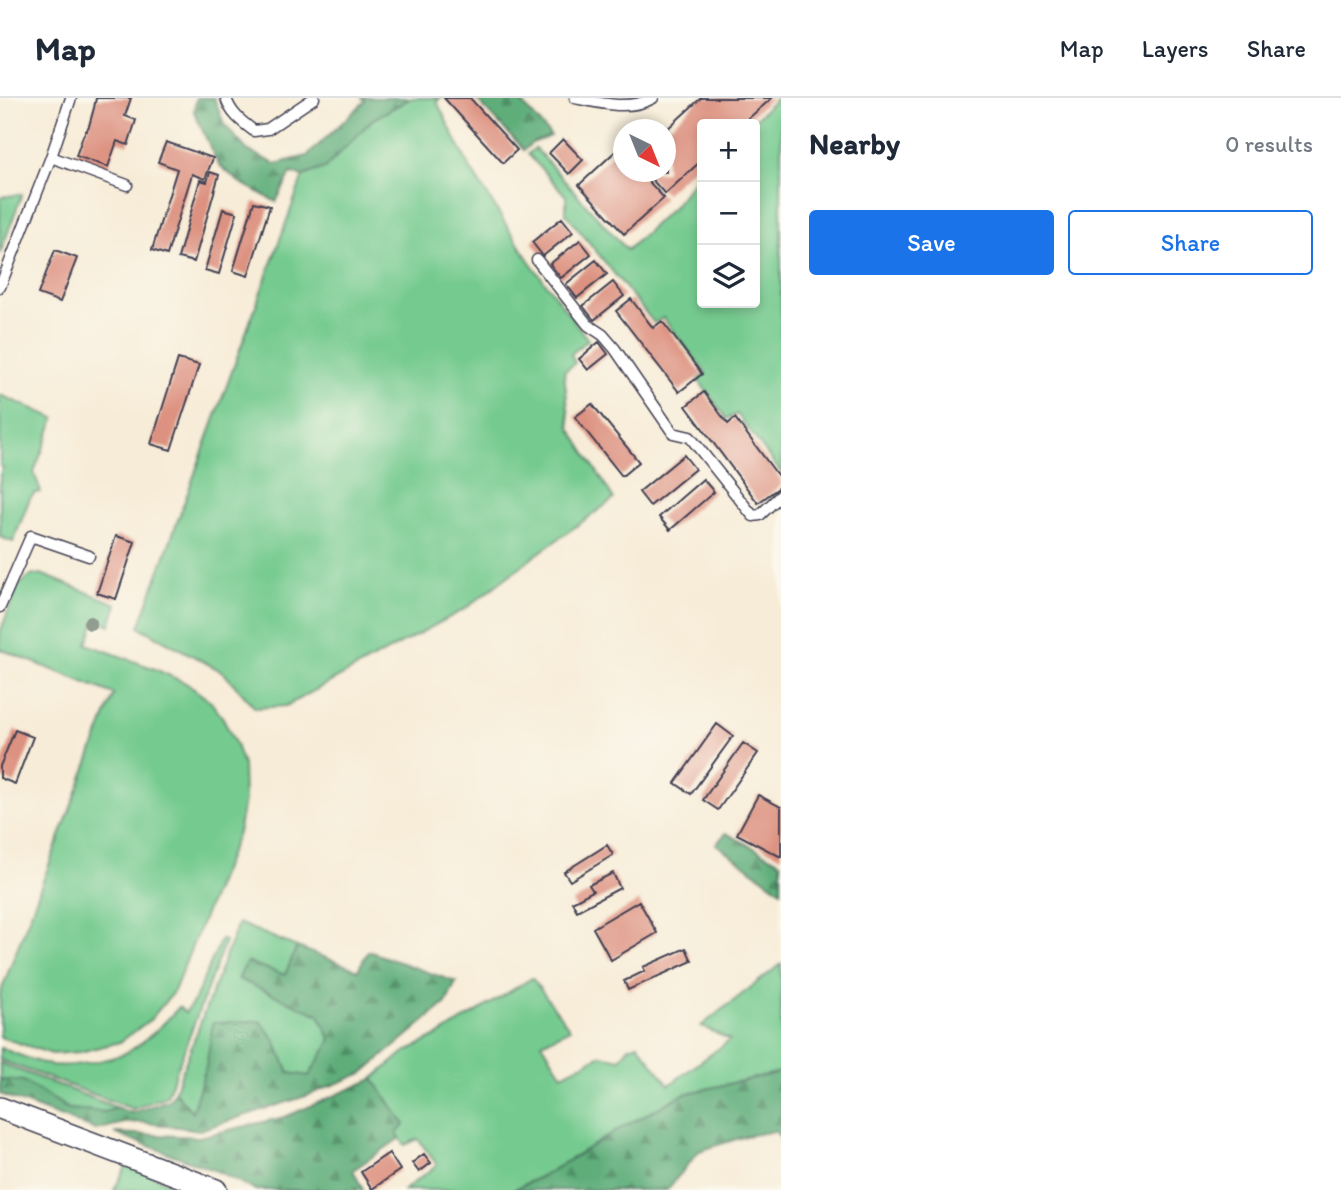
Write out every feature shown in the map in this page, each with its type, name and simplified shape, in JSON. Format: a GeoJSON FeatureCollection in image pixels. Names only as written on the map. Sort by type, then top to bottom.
{"type":"FeatureCollection","features":[{"type":"Feature","properties":{"kind":"street"},"geometry":{"type":"LineString","coordinates":[[0,1108],[183,1184],[216,1190]]}},
{"type":"Feature","properties":{"kind":"lane"},"geometry":{"type":"LineString","coordinates":[[0,287],[71,98]]}},
{"type":"Feature","properties":{"kind":"lane"},"geometry":{"type":"LineString","coordinates":[[226,98],[238,119],[254,131],[268,129],[314,98]]}},
{"type":"Feature","properties":{"kind":"lane"},"geometry":{"type":"LineString","coordinates":[[575,98],[622,105],[647,102],[653,98]]}},
{"type":"Feature","properties":{"kind":"lane"},"geometry":{"type":"LineString","coordinates":[[51,157],[127,185]]}},
{"type":"Feature","properties":{"kind":"lane"},"geometry":{"type":"LineString","coordinates":[[537,260],[587,326],[603,335],[615,349],[673,433],[690,437],[753,516],[760,515],[781,495]]}},
{"type":"Feature","properties":{"kind":"lane"},"geometry":{"type":"LineString","coordinates":[[0,607],[31,536],[89,556]]}},
{"type":"Feature","properties":{"kind":"green space"},"geometry":{"type":"Polygon","coordinates":[[[196,98],[214,98],[224,124],[247,150],[275,164],[307,156],[365,101],[362,98],[411,98],[373,119],[325,168],[303,176],[291,173],[276,202],[239,182],[218,164],[194,112],[196,98]]]}},
{"type":"Feature","properties":{"kind":"green space"},"geometry":{"type":"Polygon","coordinates":[[[411,98],[440,98],[437,102],[470,168],[530,262],[588,340],[571,354],[575,363],[564,372],[570,428],[614,499],[465,609],[286,706],[255,708],[223,672],[139,627],[303,176],[325,168],[373,119],[411,98]]]}},
{"type":"Feature","properties":{"kind":"green space"},"geometry":{"type":"Polygon","coordinates":[[[475,98],[518,98],[551,136],[532,143],[524,150],[475,98]]]}},
{"type":"Feature","properties":{"kind":"green space"},"geometry":{"type":"Polygon","coordinates":[[[777,98],[781,98],[781,473],[737,414],[727,419],[698,380],[706,373],[663,318],[654,323],[566,214],[566,196],[528,154],[535,148],[627,250],[673,207],[697,176],[697,308],[760,308],[760,119],[755,119],[777,98]]]}},
{"type":"Feature","properties":{"kind":"green space"},"geometry":{"type":"Polygon","coordinates":[[[22,194],[0,254],[0,197],[22,194]]]}},
{"type":"Feature","properties":{"kind":"green space"},"geometry":{"type":"Polygon","coordinates":[[[0,395],[55,418],[34,472],[41,492],[30,498],[13,542],[0,537],[0,475],[3,467],[0,466],[0,395]]]}},
{"type":"Feature","properties":{"kind":"green space"},"geometry":{"type":"Polygon","coordinates":[[[41,574],[117,604],[110,625],[96,619],[87,644],[186,683],[210,701],[223,718],[243,765],[244,801],[238,833],[174,991],[151,1019],[120,1042],[80,1052],[52,1054],[0,1037],[0,994],[114,694],[0,649],[0,632],[18,586],[30,576],[41,574]]]}},
{"type":"Feature","properties":{"kind":"green space"},"geometry":{"type":"Polygon","coordinates":[[[726,833],[781,862],[781,891],[716,844],[726,833]]]}},
{"type":"Feature","properties":{"kind":"green space"},"geometry":{"type":"Polygon","coordinates":[[[238,923],[297,947],[285,975],[247,962],[319,1014],[331,1040],[309,1076],[289,1073],[275,1040],[214,1023],[206,1067],[192,1113],[174,1093],[238,923]]]}},
{"type":"Feature","properties":{"kind":"green space"},"geometry":{"type":"Polygon","coordinates":[[[221,939],[225,941],[167,1096],[133,1109],[0,1060],[0,1048],[55,1065],[90,1063],[131,1050],[157,1030],[179,1007],[185,1013],[195,999],[221,939]]]}},
{"type":"Feature","properties":{"kind":"green space"},"geometry":{"type":"Polygon","coordinates":[[[297,947],[358,970],[368,951],[456,982],[446,1003],[363,1073],[306,1096],[200,1130],[141,1122],[96,1130],[0,1094],[0,1080],[23,1081],[69,1109],[104,1112],[118,1108],[132,1113],[169,1100],[174,1093],[192,1112],[206,1067],[213,1023],[260,1021],[275,1040],[289,1073],[309,1076],[331,1040],[319,1015],[238,979],[247,962],[285,975],[297,947]]]}},
{"type":"Feature","properties":{"kind":"green space"},"geometry":{"type":"Polygon","coordinates":[[[781,964],[781,1072],[684,1094],[546,1174],[513,1190],[404,1190],[437,1165],[418,1139],[405,1145],[396,1133],[405,1125],[373,1079],[403,1053],[437,1036],[532,978],[570,1029],[542,1043],[562,1075],[601,1055],[620,1059],[629,1047],[638,1044],[669,1085],[730,1040],[701,1026],[781,964]]]}},
{"type":"Feature","properties":{"kind":"green space"},"geometry":{"type":"Polygon","coordinates":[[[0,1063],[118,1108],[105,1112],[69,1109],[23,1081],[0,1080],[0,1063]]]}},
{"type":"Feature","properties":{"kind":"green space"},"geometry":{"type":"Polygon","coordinates":[[[781,1072],[781,1139],[775,1131],[746,1136],[699,1151],[667,1190],[513,1190],[546,1174],[684,1094],[781,1072]]]}},
{"type":"Feature","properties":{"kind":"green space"},"geometry":{"type":"Polygon","coordinates":[[[373,1079],[405,1125],[397,1133],[400,1138],[353,1170],[363,1190],[256,1190],[219,1172],[114,1133],[199,1137],[285,1117],[373,1079]]]}},
{"type":"Feature","properties":{"kind":"green space"},"geometry":{"type":"Polygon","coordinates":[[[127,1165],[167,1182],[171,1190],[114,1190],[127,1165]]]}},
{"type":"Feature","properties":{"kind":"building"},"geometry":{"type":"Polygon","coordinates":[[[96,98],[131,98],[125,116],[136,120],[128,145],[117,141],[108,167],[76,156],[89,126],[96,98]]]}},
{"type":"Feature","properties":{"kind":"building"},"geometry":{"type":"Polygon","coordinates":[[[444,98],[470,98],[517,150],[503,163],[444,98]]]}},
{"type":"Feature","properties":{"kind":"building"},"geometry":{"type":"Polygon","coordinates":[[[701,98],[772,98],[748,119],[697,119],[697,165],[665,194],[654,182],[676,182],[676,121],[701,98]]]}},
{"type":"Feature","properties":{"kind":"building"},"geometry":{"type":"Polygon","coordinates":[[[563,139],[583,160],[569,174],[549,153],[563,139]]]}},
{"type":"Feature","properties":{"kind":"building"},"geometry":{"type":"Polygon","coordinates":[[[166,142],[213,158],[205,179],[192,174],[167,255],[152,250],[177,169],[158,162],[166,142]]]}},
{"type":"Feature","properties":{"kind":"building"},"geometry":{"type":"Polygon","coordinates":[[[613,154],[613,182],[649,182],[664,198],[624,234],[579,185],[613,154]]]}},
{"type":"Feature","properties":{"kind":"building"},"geometry":{"type":"Polygon","coordinates":[[[210,172],[219,175],[194,262],[178,258],[200,180],[207,182],[210,172]]]}},
{"type":"Feature","properties":{"kind":"building"},"geometry":{"type":"Polygon","coordinates":[[[254,202],[270,206],[248,276],[233,271],[254,202]]]}},
{"type":"Feature","properties":{"kind":"building"},"geometry":{"type":"Polygon","coordinates":[[[223,209],[237,213],[219,274],[205,270],[223,209]]]}},
{"type":"Feature","properties":{"kind":"building"},"geometry":{"type":"Polygon","coordinates":[[[562,218],[573,232],[543,256],[532,242],[562,218]]]}},
{"type":"Feature","properties":{"kind":"building"},"geometry":{"type":"Polygon","coordinates":[[[580,240],[591,254],[561,278],[550,264],[580,240]]]}},
{"type":"Feature","properties":{"kind":"building"},"geometry":{"type":"Polygon","coordinates":[[[55,250],[77,258],[60,302],[38,294],[55,250]]]}},
{"type":"Feature","properties":{"kind":"building"},"geometry":{"type":"Polygon","coordinates":[[[596,260],[607,274],[577,298],[566,284],[596,260]]]}},
{"type":"Feature","properties":{"kind":"building"},"geometry":{"type":"Polygon","coordinates":[[[613,282],[624,296],[594,320],[583,306],[613,282]]]}},
{"type":"Feature","properties":{"kind":"building"},"geometry":{"type":"Polygon","coordinates":[[[631,299],[653,328],[662,321],[702,374],[679,392],[616,311],[631,299]]]}},
{"type":"Feature","properties":{"kind":"building"},"geometry":{"type":"Polygon","coordinates":[[[599,342],[608,354],[588,370],[579,359],[599,342]]]}},
{"type":"Feature","properties":{"kind":"building"},"geometry":{"type":"Polygon","coordinates":[[[178,359],[199,365],[171,450],[151,444],[178,359]]]}},
{"type":"Feature","properties":{"kind":"building"},"geometry":{"type":"Polygon","coordinates":[[[704,392],[728,424],[735,418],[781,480],[781,486],[758,503],[686,406],[704,392]]]}},
{"type":"Feature","properties":{"kind":"building"},"geometry":{"type":"Polygon","coordinates":[[[592,404],[639,462],[622,476],[575,417],[592,404]]]}},
{"type":"Feature","properties":{"kind":"building"},"geometry":{"type":"Polygon","coordinates":[[[684,455],[695,469],[650,506],[639,492],[684,455]]]}},
{"type":"Feature","properties":{"kind":"building"},"geometry":{"type":"Polygon","coordinates":[[[703,479],[714,492],[670,530],[659,517],[703,479]]]}},
{"type":"Feature","properties":{"kind":"building"},"geometry":{"type":"Polygon","coordinates":[[[116,536],[135,542],[116,599],[97,593],[116,536]]]}},
{"type":"Feature","properties":{"kind":"building"},"geometry":{"type":"Polygon","coordinates":[[[717,724],[733,736],[691,794],[675,783],[717,724]]]}},
{"type":"Feature","properties":{"kind":"building"},"geometry":{"type":"Polygon","coordinates":[[[15,730],[33,737],[15,784],[0,778],[0,766],[15,730]]]}},
{"type":"Feature","properties":{"kind":"building"},"geometry":{"type":"Polygon","coordinates":[[[743,743],[758,753],[718,810],[703,800],[743,743]]]}},
{"type":"Feature","properties":{"kind":"building"},"geometry":{"type":"Polygon","coordinates":[[[758,795],[781,807],[781,857],[737,834],[758,795]]]}},
{"type":"Feature","properties":{"kind":"building"},"geometry":{"type":"Polygon","coordinates":[[[607,845],[613,855],[570,881],[564,872],[607,845]]]}},
{"type":"Feature","properties":{"kind":"building"},"geometry":{"type":"Polygon","coordinates":[[[613,873],[620,888],[577,911],[572,902],[593,891],[589,885],[613,873]]]}},
{"type":"Feature","properties":{"kind":"building"},"geometry":{"type":"Polygon","coordinates":[[[639,901],[657,933],[611,960],[593,928],[639,901]]]}},
{"type":"Feature","properties":{"kind":"building"},"geometry":{"type":"Polygon","coordinates":[[[686,948],[692,961],[628,990],[624,981],[645,971],[643,967],[686,948]]]}},
{"type":"Feature","properties":{"kind":"building"},"geometry":{"type":"Polygon","coordinates":[[[389,1153],[400,1170],[372,1189],[361,1172],[389,1153]]]}},
{"type":"Feature","properties":{"kind":"building"},"geometry":{"type":"Polygon","coordinates":[[[424,1154],[431,1163],[419,1172],[412,1163],[424,1154]]]}}]}
